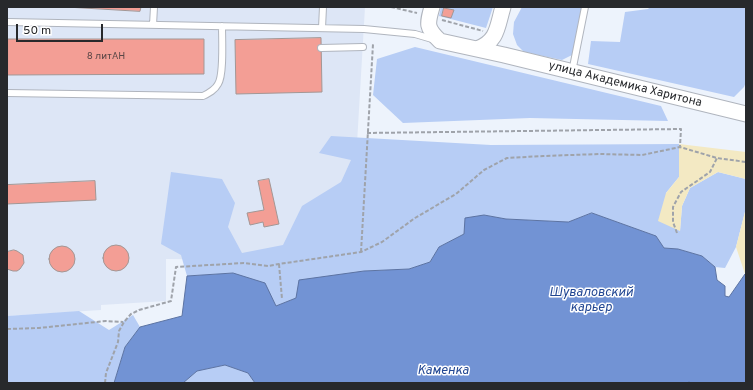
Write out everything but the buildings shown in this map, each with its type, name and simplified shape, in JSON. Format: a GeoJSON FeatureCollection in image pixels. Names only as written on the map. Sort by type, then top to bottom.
{"type":"FeatureCollection","features":[{"type":"Feature","properties":{"kind":"street"},"geometry":{"type":"LineString","coordinates":[[477,49],[487,44],[489,34],[503,7]]}},
{"type":"Feature","properties":{"kind":"street"},"geometry":{"type":"LineString","coordinates":[[430,13],[428,26],[440,41]]}},
{"type":"Feature","properties":{"kind":"street"},"geometry":{"type":"LineString","coordinates":[[489,34],[504,55]]}},
{"type":"Feature","properties":{"kind":"street","name":"улица Академика Харитона"},"geometry":{"type":"LineString","coordinates":[[440,41],[504,55],[746,114]]}},
{"type":"Feature","properties":{"kind":"lane"},"geometry":{"type":"LineString","coordinates":[[153,25],[154,7]]}},
{"type":"Feature","properties":{"kind":"lane"},"geometry":{"type":"LineString","coordinates":[[322,28],[323,7]]}},
{"type":"Feature","properties":{"kind":"lane"},"geometry":{"type":"LineString","coordinates":[[572,72],[584,7]]}},
{"type":"Feature","properties":{"kind":"lane"},"geometry":{"type":"LineString","coordinates":[[7,22],[364,29],[415,34],[440,41]]}},
{"type":"Feature","properties":{"kind":"lane"},"geometry":{"type":"LineString","coordinates":[[7,93],[203,96],[212,92],[218,84],[221,76],[222,26]]}},
{"type":"Feature","properties":{"kind":"lane"},"geometry":{"type":"LineString","coordinates":[[321,48],[363,47]]}},
{"type":"Feature","properties":{"kind":"path"},"geometry":{"type":"LineString","coordinates":[[391,7],[430,13],[489,34]]}},
{"type":"Feature","properties":{"kind":"path"},"geometry":{"type":"LineString","coordinates":[[361,252],[373,44]]}},
{"type":"Feature","properties":{"kind":"path"},"geometry":{"type":"LineString","coordinates":[[367,133],[681,129],[680,147]]}},
{"type":"Feature","properties":{"kind":"path"},"geometry":{"type":"LineString","coordinates":[[105,383],[106,373],[118,342],[119,332],[124,322],[131,314],[139,310],[171,301],[176,267],[244,264],[268,266],[361,252],[382,242],[415,218],[456,194],[484,170],[507,158],[600,154],[642,155],[680,147],[717,158],[746,162]]}},
{"type":"Feature","properties":{"kind":"path"},"geometry":{"type":"LineString","coordinates":[[677,233],[673,222],[673,207],[681,192],[710,172],[717,158]]}},
{"type":"Feature","properties":{"kind":"path"},"geometry":{"type":"LineString","coordinates":[[279,264],[282,299]]}},
{"type":"Feature","properties":{"kind":"path"},"geometry":{"type":"LineString","coordinates":[[7,329],[40,328],[106,321],[124,322]]}},
{"type":"Feature","properties":{"kind":"shaded area"},"geometry":{"type":"Polygon","coordinates":[[[7,7],[365,7],[351,246],[265,260],[166,259],[166,301],[101,305],[101,310],[7,316],[7,7]]]}},
{"type":"Feature","properties":{"kind":"shaded area"},"geometry":{"type":"Polygon","coordinates":[[[441,7],[493,7],[486,28],[439,16],[441,7]]]}},
{"type":"Feature","properties":{"kind":"shaded area"},"geometry":{"type":"Polygon","coordinates":[[[522,7],[582,7],[572,55],[562,60],[524,52],[517,45],[513,34],[514,22],[522,7]]]}},
{"type":"Feature","properties":{"kind":"shaded area"},"geometry":{"type":"Polygon","coordinates":[[[650,7],[746,7],[746,82],[744,87],[734,97],[588,64],[591,41],[620,42],[625,12],[648,9],[650,7]]]}},
{"type":"Feature","properties":{"kind":"shaded area"},"geometry":{"type":"Polygon","coordinates":[[[415,47],[661,106],[668,121],[530,118],[403,123],[373,95],[377,59],[415,47]]]}},
{"type":"Feature","properties":{"kind":"shaded area"},"geometry":{"type":"Polygon","coordinates":[[[331,136],[491,145],[679,144],[679,177],[666,193],[680,231],[682,206],[690,188],[718,172],[746,179],[746,208],[736,247],[725,268],[715,267],[702,256],[678,249],[664,248],[656,236],[592,213],[568,222],[506,219],[484,215],[464,234],[439,247],[430,262],[409,269],[364,271],[276,306],[233,273],[187,276],[181,255],[161,244],[171,172],[222,179],[235,203],[228,227],[242,253],[283,245],[302,206],[341,182],[351,160],[319,153],[331,136]]]}},
{"type":"Feature","properties":{"kind":"shaded area"},"geometry":{"type":"Polygon","coordinates":[[[79,311],[109,330],[133,315],[140,327],[125,347],[114,383],[7,383],[7,316],[79,311]]]}},
{"type":"Feature","properties":{"kind":"shaded area"},"geometry":{"type":"Polygon","coordinates":[[[225,365],[248,373],[255,383],[183,383],[197,371],[225,365]]]}},
{"type":"Feature","properties":{"kind":"sand"},"geometry":{"type":"Polygon","coordinates":[[[679,144],[746,152],[746,179],[718,172],[690,188],[682,206],[680,231],[658,221],[666,193],[679,177],[679,144]]]}},
{"type":"Feature","properties":{"kind":"sand"},"geometry":{"type":"Polygon","coordinates":[[[746,208],[746,270],[745,274],[736,247],[746,208]]]}},
{"type":"Feature","properties":{"kind":"water","name":"Шуваловский карьер"},"geometry":{"type":"Polygon","coordinates":[[[592,213],[656,236],[664,248],[678,249],[702,256],[715,267],[717,280],[725,286],[725,296],[729,297],[746,274],[746,383],[255,383],[248,373],[225,365],[197,371],[183,383],[114,383],[125,347],[140,327],[182,316],[187,276],[233,273],[265,283],[276,306],[296,298],[299,280],[364,271],[409,269],[430,262],[439,247],[464,234],[465,218],[484,215],[506,219],[568,222],[592,213]]]}},
{"type":"Feature","properties":{"kind":"water label","name":"Каменка"},"geometry":{"type":"Point","coordinates":[443,371]}}]}
